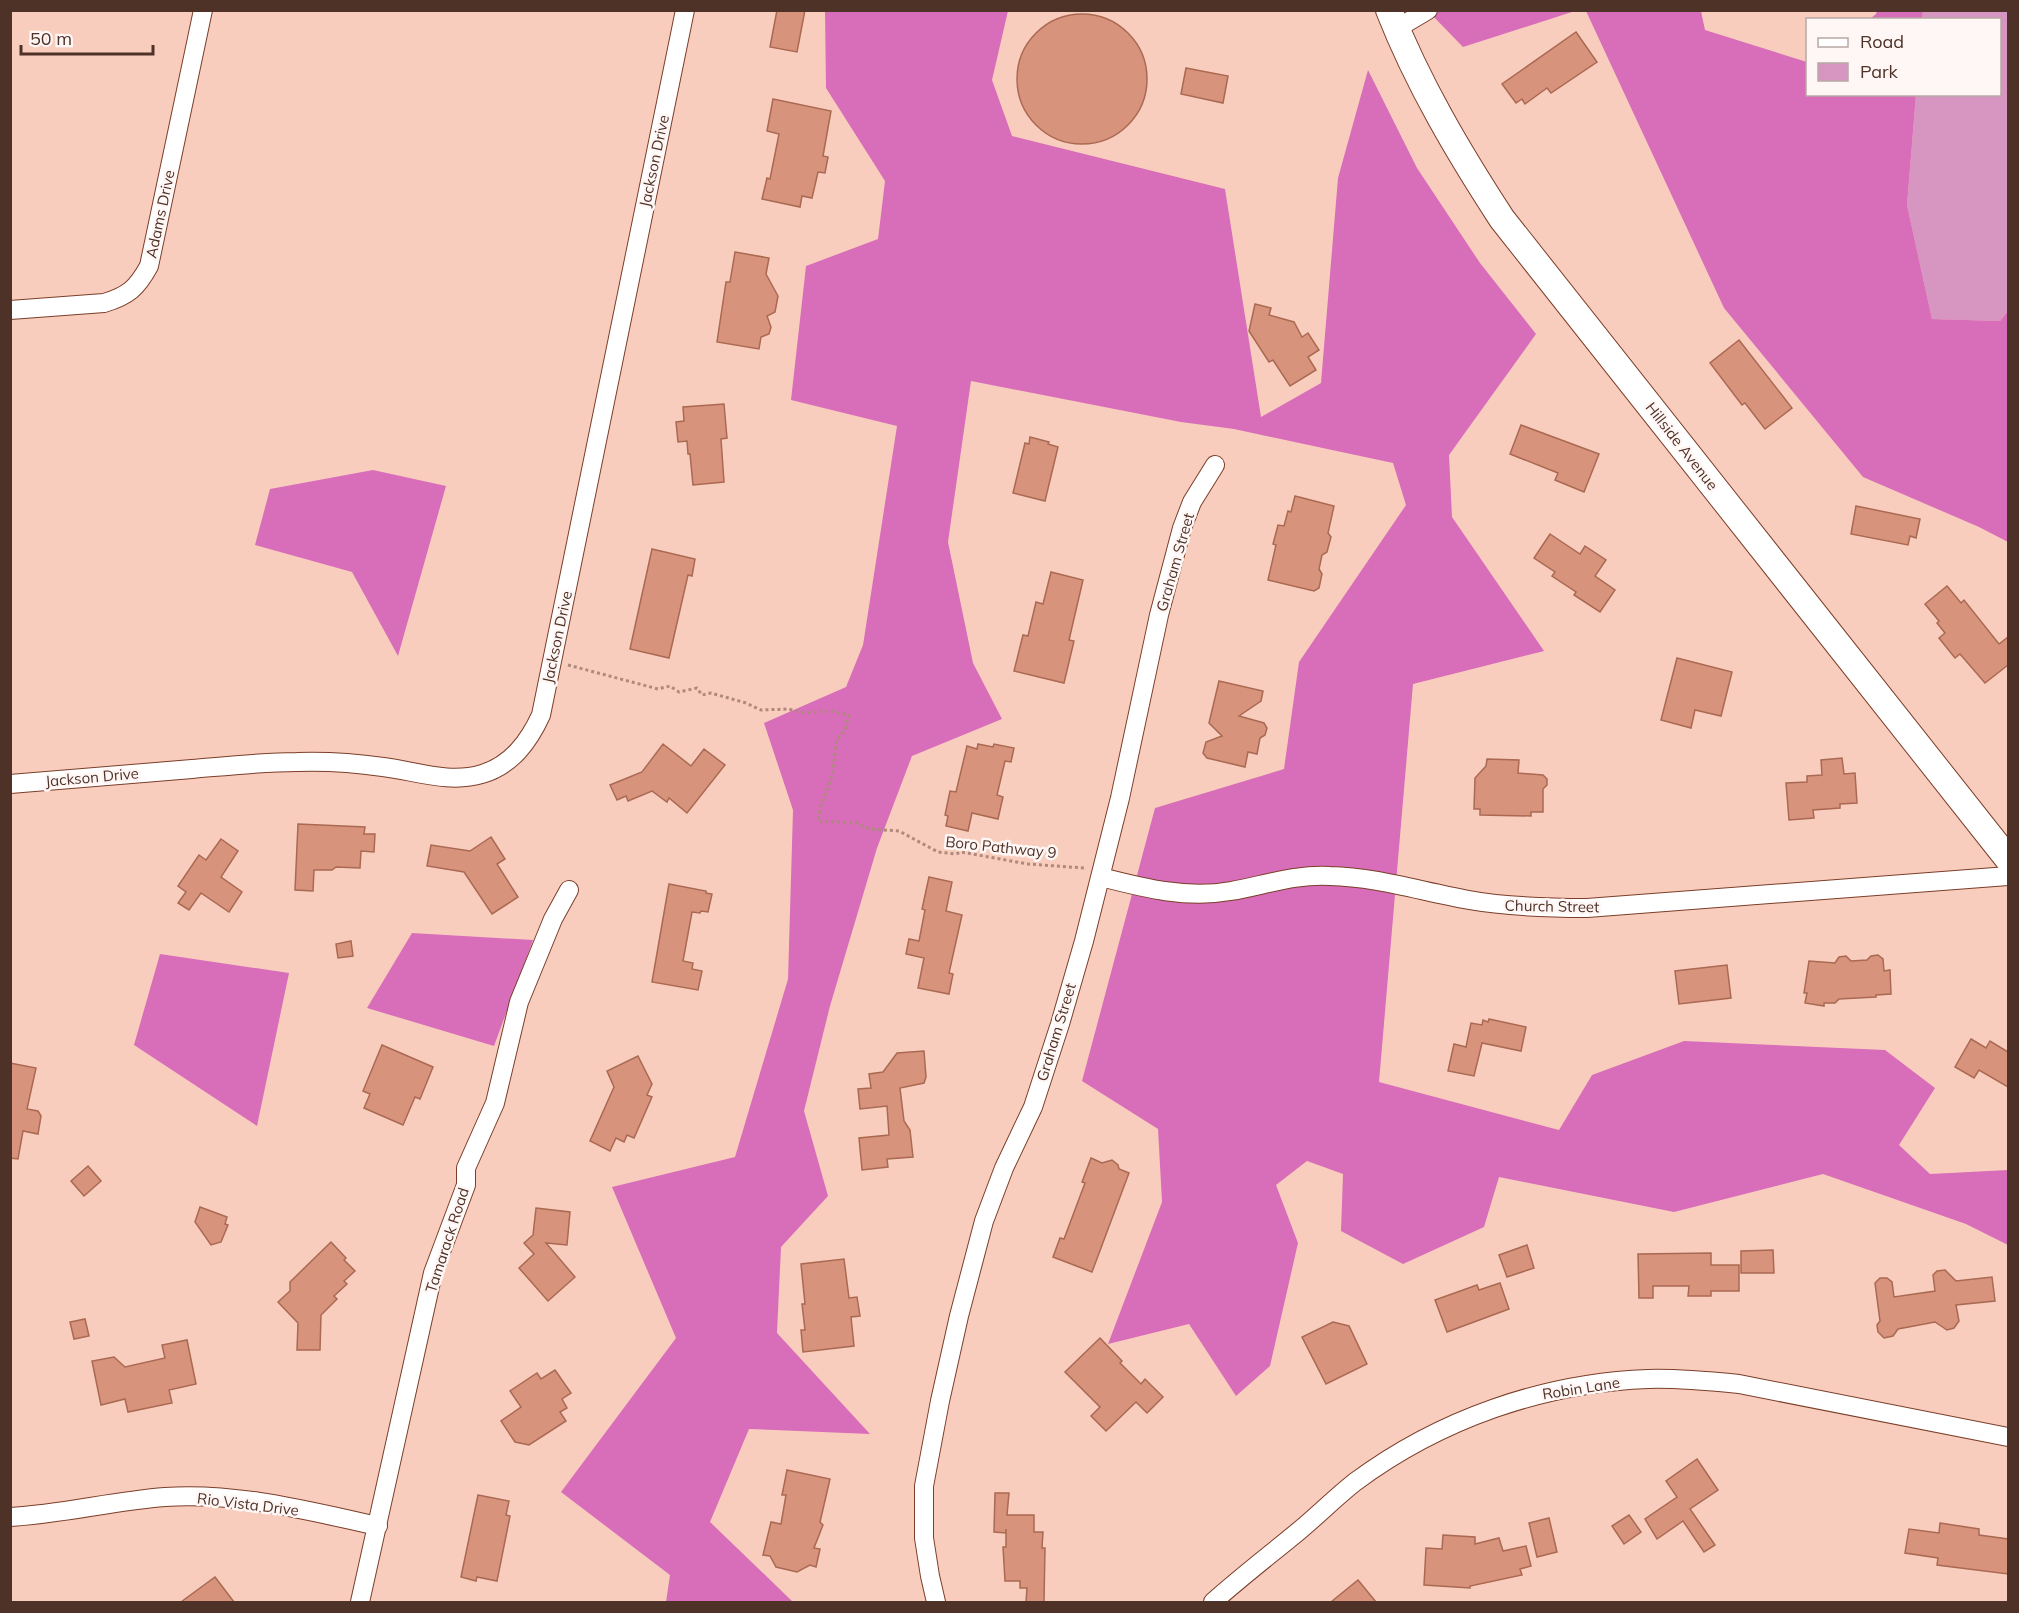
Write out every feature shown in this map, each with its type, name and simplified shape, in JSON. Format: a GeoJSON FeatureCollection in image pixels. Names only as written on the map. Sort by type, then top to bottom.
{"type":"FeatureCollection","features":[{"type":"Feature","properties":{"kind":"main road","name":"Hillside Avenue"},"geometry":{"type":"LineString","coordinates":[[1392,20],[1448,130],[1502,219],[2008,860]]}},
{"type":"Feature","properties":{"kind":"street","name":"Adams Drive"},"geometry":{"type":"LineString","coordinates":[[10,310],[104,303],[131,291],[141,280],[149,266],[203,10]]}},
{"type":"Feature","properties":{"kind":"street","name":"Jackson Drive"},"geometry":{"type":"LineString","coordinates":[[10,784],[297,762],[354,764],[445,778],[466,778],[484,773],[504,763],[520,750],[533,734],[541,715],[685,10]]}},
{"type":"Feature","properties":{"kind":"street"},"geometry":{"type":"LineString","coordinates":[[1392,20],[1428,10]]}},
{"type":"Feature","properties":{"kind":"street","name":"Graham Street"},"geometry":{"type":"LineString","coordinates":[[936,1602],[924,1538],[924,1486],[957,1327],[984,1221],[1004,1168],[1033,1107],[1084,941],[1101,876],[1159,615],[1182,528],[1192,502],[1215,465]]}},
{"type":"Feature","properties":{"kind":"street","name":"Church Street"},"geometry":{"type":"LineString","coordinates":[[1101,876],[1152,891],[1197,894],[1230,891],[1281,879],[1329,876],[1364,878],[1493,904],[1540,908],[1587,908],[2008,876]]}},
{"type":"Feature","properties":{"kind":"street","name":"Tamarack Road"},"geometry":{"type":"LineString","coordinates":[[360,1602],[433,1273],[466,1185],[466,1168],[495,1103],[519,1002],[553,919],[569,890]]}},
{"type":"Feature","properties":{"kind":"street","name":"Robin Lane"},"geometry":{"type":"LineString","coordinates":[[1213,1602],[1354,1483],[1392,1457],[1472,1416],[1515,1401],[1559,1390],[1604,1382],[1694,1379],[1739,1384],[2008,1437]]}},
{"type":"Feature","properties":{"kind":"street","name":"Rio Vista Drive"},"geometry":{"type":"LineString","coordinates":[[10,1516],[40,1515],[164,1497],[230,1498],[378,1526]]}},
{"type":"Feature","properties":{"kind":"path","name":"Boro Pathway 9"},"geometry":{"type":"LineString","coordinates":[[552,661],[658,689],[670,686],[679,692],[697,688],[702,695],[711,693],[761,710],[788,709],[805,713],[832,711],[849,714],[845,730],[837,739],[832,776],[820,808],[818,821],[856,823],[870,829],[898,831],[938,852],[956,854],[961,852],[1028,864],[1084,867],[1088,874],[1101,876]]}},
{"type":"Feature","properties":{"kind":"green space"},"geometry":{"type":"Polygon","coordinates":[[[1923,11],[2008,11],[2008,311],[2000,321],[1932,319],[1907,205],[1916,96],[2001,96],[2001,18],[1922,18],[1923,11]]]}},
{"type":"Feature","properties":{"kind":"shaded area"},"geometry":{"type":"Polygon","coordinates":[[[825,11],[1008,11],[992,80],[1012,136],[1225,189],[1261,417],[1321,383],[1338,178],[1368,70],[1417,168],[1480,263],[1536,334],[1449,455],[1452,517],[1544,651],[1413,684],[1379,1082],[1559,1130],[1592,1075],[1684,1041],[1885,1050],[1935,1088],[1899,1145],[1930,1174],[2008,1170],[2008,1245],[1966,1224],[1823,1174],[1674,1212],[1499,1177],[1484,1227],[1403,1264],[1341,1231],[1343,1174],[1307,1161],[1276,1185],[1298,1243],[1270,1366],[1236,1396],[1189,1324],[1108,1344],[1162,1202],[1158,1129],[1082,1081],[1155,808],[1284,769],[1299,662],[1406,505],[1393,463],[1234,429],[1181,422],[971,381],[948,542],[973,663],[1002,719],[912,756],[877,848],[830,1006],[804,1111],[828,1196],[781,1247],[777,1333],[870,1434],[749,1429],[710,1522],[793,1602],[666,1602],[670,1575],[561,1492],[676,1338],[612,1187],[735,1157],[788,979],[793,810],[764,723],[846,687],[863,645],[897,426],[791,400],[806,266],[878,239],[885,181],[826,88],[825,11]]]}},
{"type":"Feature","properties":{"kind":"shaded area"},"geometry":{"type":"Polygon","coordinates":[[[1428,11],[1575,11],[1463,47],[1428,11]]]}},
{"type":"Feature","properties":{"kind":"shaded area"},"geometry":{"type":"Polygon","coordinates":[[[1586,11],[1701,11],[1705,30],[1806,62],[1806,96],[1916,96],[1907,205],[1932,319],[2000,321],[2008,311],[2008,542],[1979,527],[1863,477],[1724,308],[1586,11]]]}},
{"type":"Feature","properties":{"kind":"shaded area"},"geometry":{"type":"Polygon","coordinates":[[[1877,11],[1923,11],[1922,18],[1871,18],[1877,11]]]}},
{"type":"Feature","properties":{"kind":"shaded area"},"geometry":{"type":"Polygon","coordinates":[[[373,470],[446,486],[398,656],[352,572],[255,545],[270,489],[373,470]]]}},
{"type":"Feature","properties":{"kind":"shaded area"},"geometry":{"type":"Polygon","coordinates":[[[412,933],[533,940],[494,1046],[367,1008],[412,933]]]}},
{"type":"Feature","properties":{"kind":"shaded area"},"geometry":{"type":"Polygon","coordinates":[[[160,954],[289,973],[257,1126],[134,1045],[160,954]]]}},
{"type":"Feature","properties":{"kind":"building"},"geometry":{"type":"Polygon","coordinates":[[[777,10],[805,10],[797,52],[770,47],[777,10]]]}},
{"type":"Feature","properties":{"kind":"building"},"geometry":{"type":"Polygon","coordinates":[[[1082,14],[1107,19],[1128,33],[1142,54],[1147,79],[1142,104],[1128,125],[1107,139],[1082,144],[1057,139],[1036,125],[1022,104],[1017,79],[1022,54],[1036,33],[1057,19],[1082,14]]]}},
{"type":"Feature","properties":{"kind":"building"},"geometry":{"type":"Polygon","coordinates":[[[1576,32],[1597,62],[1551,93],[1547,88],[1525,104],[1522,99],[1516,103],[1502,84],[1576,32]]]}},
{"type":"Feature","properties":{"kind":"building"},"geometry":{"type":"Polygon","coordinates":[[[1186,68],[1228,76],[1223,103],[1181,94],[1186,68]]]}},
{"type":"Feature","properties":{"kind":"building"},"geometry":{"type":"Polygon","coordinates":[[[773,99],[831,111],[823,156],[828,157],[825,173],[818,172],[812,198],[802,196],[800,207],[762,199],[767,178],[770,179],[779,134],[767,131],[773,99]]]}},
{"type":"Feature","properties":{"kind":"building"},"geometry":{"type":"Polygon","coordinates":[[[735,252],[769,258],[766,274],[778,296],[775,312],[767,316],[771,327],[769,334],[761,337],[759,349],[717,342],[726,282],[730,282],[735,252]]]}},
{"type":"Feature","properties":{"kind":"building"},"geometry":{"type":"Polygon","coordinates":[[[1255,304],[1271,308],[1269,315],[1294,322],[1302,337],[1308,333],[1319,350],[1308,357],[1316,370],[1290,386],[1273,360],[1269,362],[1249,331],[1255,304]]]}},
{"type":"Feature","properties":{"kind":"building"},"geometry":{"type":"Polygon","coordinates":[[[1739,340],[1792,408],[1765,429],[1745,403],[1742,405],[1710,363],[1739,340]]]}},
{"type":"Feature","properties":{"kind":"building"},"geometry":{"type":"Polygon","coordinates":[[[724,404],[727,438],[721,439],[724,482],[693,485],[687,441],[678,442],[676,422],[684,421],[683,407],[724,404]]]}},
{"type":"Feature","properties":{"kind":"building"},"geometry":{"type":"Polygon","coordinates":[[[1521,425],[1599,454],[1584,492],[1555,480],[1558,473],[1510,454],[1521,425]]]}},
{"type":"Feature","properties":{"kind":"building"},"geometry":{"type":"Polygon","coordinates":[[[1030,437],[1058,447],[1045,501],[1013,493],[1025,443],[1029,444],[1030,437]]]}},
{"type":"Feature","properties":{"kind":"building"},"geometry":{"type":"Polygon","coordinates":[[[1295,496],[1334,506],[1328,533],[1331,537],[1327,552],[1322,555],[1319,569],[1322,574],[1319,588],[1314,591],[1268,580],[1278,525],[1284,526],[1295,496]]]}},
{"type":"Feature","properties":{"kind":"building"},"geometry":{"type":"Polygon","coordinates":[[[1856,506],[1920,519],[1916,538],[1910,536],[1908,545],[1851,534],[1856,506]]]}},
{"type":"Feature","properties":{"kind":"building"},"geometry":{"type":"Polygon","coordinates":[[[1550,534],[1580,554],[1585,546],[1606,560],[1595,576],[1615,590],[1600,612],[1574,595],[1576,592],[1552,576],[1555,572],[1534,558],[1550,534]]]}},
{"type":"Feature","properties":{"kind":"building"},"geometry":{"type":"Polygon","coordinates":[[[652,549],[695,559],[692,576],[688,575],[669,658],[630,649],[652,549]]]}},
{"type":"Feature","properties":{"kind":"building"},"geometry":{"type":"Polygon","coordinates":[[[1051,572],[1083,580],[1069,640],[1074,641],[1064,683],[1014,671],[1023,635],[1028,636],[1036,602],[1043,604],[1051,572]]]}},
{"type":"Feature","properties":{"kind":"building"},"geometry":{"type":"Polygon","coordinates":[[[1947,586],[1961,603],[1964,600],[1999,644],[2008,637],[2008,665],[1985,683],[1960,654],[1955,658],[1939,638],[1945,633],[1937,623],[1939,621],[1925,604],[1947,586]]]}},
{"type":"Feature","properties":{"kind":"building"},"geometry":{"type":"Polygon","coordinates":[[[1677,658],[1732,672],[1721,716],[1695,710],[1691,728],[1661,720],[1677,658]]]}},
{"type":"Feature","properties":{"kind":"building"},"geometry":{"type":"Polygon","coordinates":[[[1219,681],[1263,691],[1261,701],[1239,716],[1264,723],[1267,728],[1265,735],[1260,738],[1257,754],[1248,752],[1245,767],[1207,758],[1203,753],[1206,742],[1222,736],[1209,723],[1219,681]]]}},
{"type":"Feature","properties":{"kind":"building"},"geometry":{"type":"Polygon","coordinates":[[[663,744],[691,766],[704,749],[725,765],[687,813],[669,798],[667,802],[652,791],[628,801],[626,796],[617,800],[610,785],[642,772],[663,744]]]}},
{"type":"Feature","properties":{"kind":"building"},"geometry":{"type":"Polygon","coordinates":[[[978,744],[1014,748],[1011,762],[1005,761],[997,795],[1003,797],[998,819],[972,813],[968,831],[946,826],[948,816],[945,815],[950,791],[956,792],[967,746],[977,749],[978,744]]]}},
{"type":"Feature","properties":{"kind":"building"},"geometry":{"type":"Polygon","coordinates":[[[1842,758],[1844,774],[1855,773],[1857,803],[1840,804],[1840,808],[1813,810],[1814,818],[1789,820],[1786,783],[1807,782],[1807,776],[1822,775],[1821,760],[1842,758]]]}},
{"type":"Feature","properties":{"kind":"building"},"geometry":{"type":"Polygon","coordinates":[[[1487,759],[1519,760],[1518,773],[1543,775],[1547,779],[1547,785],[1543,789],[1543,812],[1531,812],[1531,816],[1480,815],[1480,809],[1474,809],[1475,778],[1486,766],[1487,759]]]}},
{"type":"Feature","properties":{"kind":"building"},"geometry":{"type":"Polygon","coordinates":[[[298,824],[365,827],[364,834],[375,834],[374,852],[361,851],[360,868],[336,867],[332,870],[314,870],[313,891],[295,890],[298,824]]]}},
{"type":"Feature","properties":{"kind":"building"},"geometry":{"type":"Polygon","coordinates":[[[491,837],[505,859],[497,864],[518,897],[492,914],[464,872],[427,866],[431,845],[470,851],[491,837]]]}},
{"type":"Feature","properties":{"kind":"building"},"geometry":{"type":"Polygon","coordinates":[[[221,839],[238,851],[221,877],[242,892],[229,912],[201,893],[189,910],[178,903],[186,892],[178,886],[199,855],[206,860],[221,839]]]}},
{"type":"Feature","properties":{"kind":"building"},"geometry":{"type":"Polygon","coordinates":[[[929,877],[952,882],[946,911],[962,915],[949,973],[953,974],[949,994],[918,988],[924,958],[906,954],[909,939],[919,941],[925,910],[922,909],[929,877]]]}},
{"type":"Feature","properties":{"kind":"building"},"geometry":{"type":"Polygon","coordinates":[[[669,884],[712,894],[708,912],[692,912],[683,961],[693,963],[692,969],[702,971],[698,990],[652,982],[669,884]]]}},
{"type":"Feature","properties":{"kind":"building"},"geometry":{"type":"Polygon","coordinates":[[[351,941],[353,956],[338,958],[336,944],[351,941]]]}},
{"type":"Feature","properties":{"kind":"building"},"geometry":{"type":"Polygon","coordinates":[[[1878,955],[1883,959],[1884,971],[1890,970],[1891,994],[1839,999],[1835,1003],[1824,1003],[1824,1006],[1805,1003],[1807,993],[1804,993],[1809,961],[1835,963],[1839,957],[1846,956],[1851,961],[1867,960],[1871,956],[1878,955]]]}},
{"type":"Feature","properties":{"kind":"building"},"geometry":{"type":"Polygon","coordinates":[[[1727,965],[1731,998],[1679,1004],[1675,971],[1727,965]]]}},
{"type":"Feature","properties":{"kind":"building"},"geometry":{"type":"Polygon","coordinates":[[[1489,1019],[1526,1027],[1521,1051],[1482,1043],[1474,1076],[1448,1071],[1454,1044],[1466,1047],[1471,1023],[1482,1025],[1483,1020],[1488,1022],[1489,1019]]]}},
{"type":"Feature","properties":{"kind":"building"},"geometry":{"type":"Polygon","coordinates":[[[1971,1039],[1986,1048],[1990,1041],[2008,1052],[2008,1087],[1979,1070],[1974,1078],[1955,1067],[1971,1039]]]}},
{"type":"Feature","properties":{"kind":"building"},"geometry":{"type":"Polygon","coordinates":[[[382,1045],[433,1067],[420,1099],[415,1097],[403,1125],[364,1108],[370,1094],[363,1091],[382,1045]]]}},
{"type":"Feature","properties":{"kind":"building"},"geometry":{"type":"Polygon","coordinates":[[[924,1051],[926,1077],[924,1083],[900,1088],[904,1121],[910,1130],[913,1157],[887,1159],[888,1167],[862,1170],[859,1138],[889,1135],[887,1106],[860,1109],[858,1089],[871,1088],[869,1074],[883,1072],[897,1053],[924,1051]]]}},
{"type":"Feature","properties":{"kind":"building"},"geometry":{"type":"Polygon","coordinates":[[[638,1056],[652,1084],[647,1095],[652,1097],[634,1138],[627,1135],[624,1142],[616,1138],[610,1151],[590,1141],[614,1087],[607,1071],[638,1056]]]}},
{"type":"Feature","properties":{"kind":"building"},"geometry":{"type":"Polygon","coordinates":[[[10,1063],[36,1068],[27,1109],[38,1111],[41,1116],[38,1134],[23,1131],[18,1159],[10,1158],[10,1063]]]}},
{"type":"Feature","properties":{"kind":"building"},"geometry":{"type":"Polygon","coordinates":[[[1091,1158],[1102,1163],[1112,1160],[1119,1169],[1129,1173],[1092,1272],[1053,1257],[1060,1238],[1064,1239],[1085,1183],[1082,1182],[1091,1158]]]}},
{"type":"Feature","properties":{"kind":"building"},"geometry":{"type":"Polygon","coordinates":[[[88,1166],[101,1181],[84,1196],[71,1181],[88,1166]]]}},
{"type":"Feature","properties":{"kind":"building"},"geometry":{"type":"Polygon","coordinates":[[[200,1207],[227,1217],[225,1224],[228,1225],[221,1242],[211,1245],[195,1222],[200,1207]]]}},
{"type":"Feature","properties":{"kind":"building"},"geometry":{"type":"Polygon","coordinates":[[[536,1208],[570,1212],[567,1245],[546,1243],[575,1277],[548,1301],[519,1268],[534,1254],[524,1243],[533,1235],[536,1208]]]}},
{"type":"Feature","properties":{"kind":"building"},"geometry":{"type":"Polygon","coordinates":[[[331,1242],[355,1271],[344,1281],[347,1284],[334,1296],[337,1299],[321,1315],[320,1350],[297,1350],[298,1323],[278,1302],[290,1291],[290,1282],[331,1242]]]}},
{"type":"Feature","properties":{"kind":"building"},"geometry":{"type":"Polygon","coordinates":[[[1527,1245],[1534,1268],[1507,1277],[1499,1255],[1527,1245]]]}},
{"type":"Feature","properties":{"kind":"building"},"geometry":{"type":"Polygon","coordinates":[[[1773,1250],[1774,1273],[1741,1273],[1741,1251],[1773,1250]]]}},
{"type":"Feature","properties":{"kind":"building"},"geometry":{"type":"Polygon","coordinates":[[[1711,1253],[1711,1265],[1739,1265],[1739,1291],[1711,1291],[1711,1296],[1688,1296],[1689,1286],[1653,1286],[1653,1298],[1639,1298],[1638,1254],[1711,1253]]]}},
{"type":"Feature","properties":{"kind":"building"},"geometry":{"type":"Polygon","coordinates":[[[844,1259],[849,1298],[857,1297],[860,1316],[851,1317],[854,1346],[803,1352],[801,1330],[805,1330],[802,1304],[805,1304],[801,1264],[844,1259]]]}},
{"type":"Feature","properties":{"kind":"building"},"geometry":{"type":"Polygon","coordinates":[[[1945,1270],[1956,1281],[1992,1277],[1995,1301],[1956,1305],[1959,1321],[1954,1328],[1947,1330],[1935,1322],[1898,1329],[1893,1336],[1884,1338],[1878,1332],[1877,1325],[1880,1321],[1875,1283],[1880,1278],[1887,1278],[1892,1282],[1894,1297],[1935,1291],[1933,1275],[1937,1271],[1945,1270]]]}},
{"type":"Feature","properties":{"kind":"building"},"geometry":{"type":"Polygon","coordinates":[[[1500,1283],[1509,1309],[1447,1332],[1435,1300],[1477,1285],[1479,1290],[1500,1283]]]}},
{"type":"Feature","properties":{"kind":"building"},"geometry":{"type":"Polygon","coordinates":[[[85,1319],[89,1336],[74,1339],[70,1322],[85,1319]]]}},
{"type":"Feature","properties":{"kind":"building"},"geometry":{"type":"Polygon","coordinates":[[[1333,1322],[1349,1326],[1367,1364],[1326,1384],[1302,1337],[1333,1322]]]}},
{"type":"Feature","properties":{"kind":"building"},"geometry":{"type":"Polygon","coordinates":[[[1100,1338],[1141,1384],[1145,1379],[1163,1397],[1147,1413],[1136,1402],[1106,1431],[1091,1416],[1100,1407],[1065,1372],[1100,1338]]]}},
{"type":"Feature","properties":{"kind":"building"},"geometry":{"type":"Polygon","coordinates":[[[187,1340],[196,1384],[169,1390],[172,1403],[128,1412],[125,1399],[101,1405],[92,1361],[114,1357],[125,1367],[165,1358],[162,1345],[187,1340]]]}},
{"type":"Feature","properties":{"kind":"building"},"geometry":{"type":"Polygon","coordinates":[[[555,1370],[571,1393],[562,1399],[567,1408],[560,1412],[566,1421],[529,1445],[515,1442],[501,1421],[521,1407],[510,1391],[537,1373],[541,1379],[555,1370]]]}},
{"type":"Feature","properties":{"kind":"building"},"geometry":{"type":"Polygon","coordinates":[[[1697,1459],[1718,1490],[1690,1509],[1715,1545],[1704,1552],[1683,1521],[1657,1539],[1645,1519],[1677,1497],[1666,1481],[1697,1459]]]}},
{"type":"Feature","properties":{"kind":"building"},"geometry":{"type":"Polygon","coordinates":[[[787,1470],[830,1479],[820,1522],[823,1525],[814,1548],[820,1549],[816,1567],[810,1565],[797,1572],[776,1567],[770,1556],[763,1555],[771,1522],[781,1524],[786,1495],[782,1495],[787,1470]]]}},
{"type":"Feature","properties":{"kind":"building"},"geometry":{"type":"Polygon","coordinates":[[[995,1493],[1009,1493],[1007,1515],[1034,1515],[1034,1532],[1043,1532],[1044,1602],[1026,1602],[1027,1588],[1020,1588],[1020,1581],[1005,1581],[1003,1547],[1006,1547],[1006,1533],[994,1532],[995,1493]]]}},
{"type":"Feature","properties":{"kind":"building"},"geometry":{"type":"Polygon","coordinates":[[[478,1495],[509,1501],[506,1515],[510,1516],[497,1581],[477,1577],[476,1581],[461,1577],[478,1495]]]}},
{"type":"Feature","properties":{"kind":"building"},"geometry":{"type":"Polygon","coordinates":[[[1629,1515],[1641,1532],[1624,1544],[1612,1526],[1629,1515]]]}},
{"type":"Feature","properties":{"kind":"building"},"geometry":{"type":"Polygon","coordinates":[[[1549,1518],[1557,1552],[1537,1557],[1529,1523],[1549,1518]]]}},
{"type":"Feature","properties":{"kind":"building"},"geometry":{"type":"Polygon","coordinates":[[[1940,1523],[1979,1529],[1979,1535],[2008,1539],[2008,1574],[1937,1565],[1938,1558],[1905,1553],[1909,1529],[1939,1533],[1940,1523]]]}},
{"type":"Feature","properties":{"kind":"building"},"geometry":{"type":"Polygon","coordinates":[[[1443,1535],[1475,1537],[1475,1544],[1499,1538],[1503,1551],[1526,1546],[1531,1566],[1520,1569],[1522,1575],[1470,1586],[1470,1588],[1424,1585],[1426,1548],[1442,1549],[1443,1535]]]}},
{"type":"Feature","properties":{"kind":"building"},"geometry":{"type":"Polygon","coordinates":[[[215,1577],[234,1602],[181,1602],[215,1577]]]}},
{"type":"Feature","properties":{"kind":"building"},"geometry":{"type":"Polygon","coordinates":[[[1358,1580],[1376,1602],[1331,1602],[1358,1580]]]}}]}
